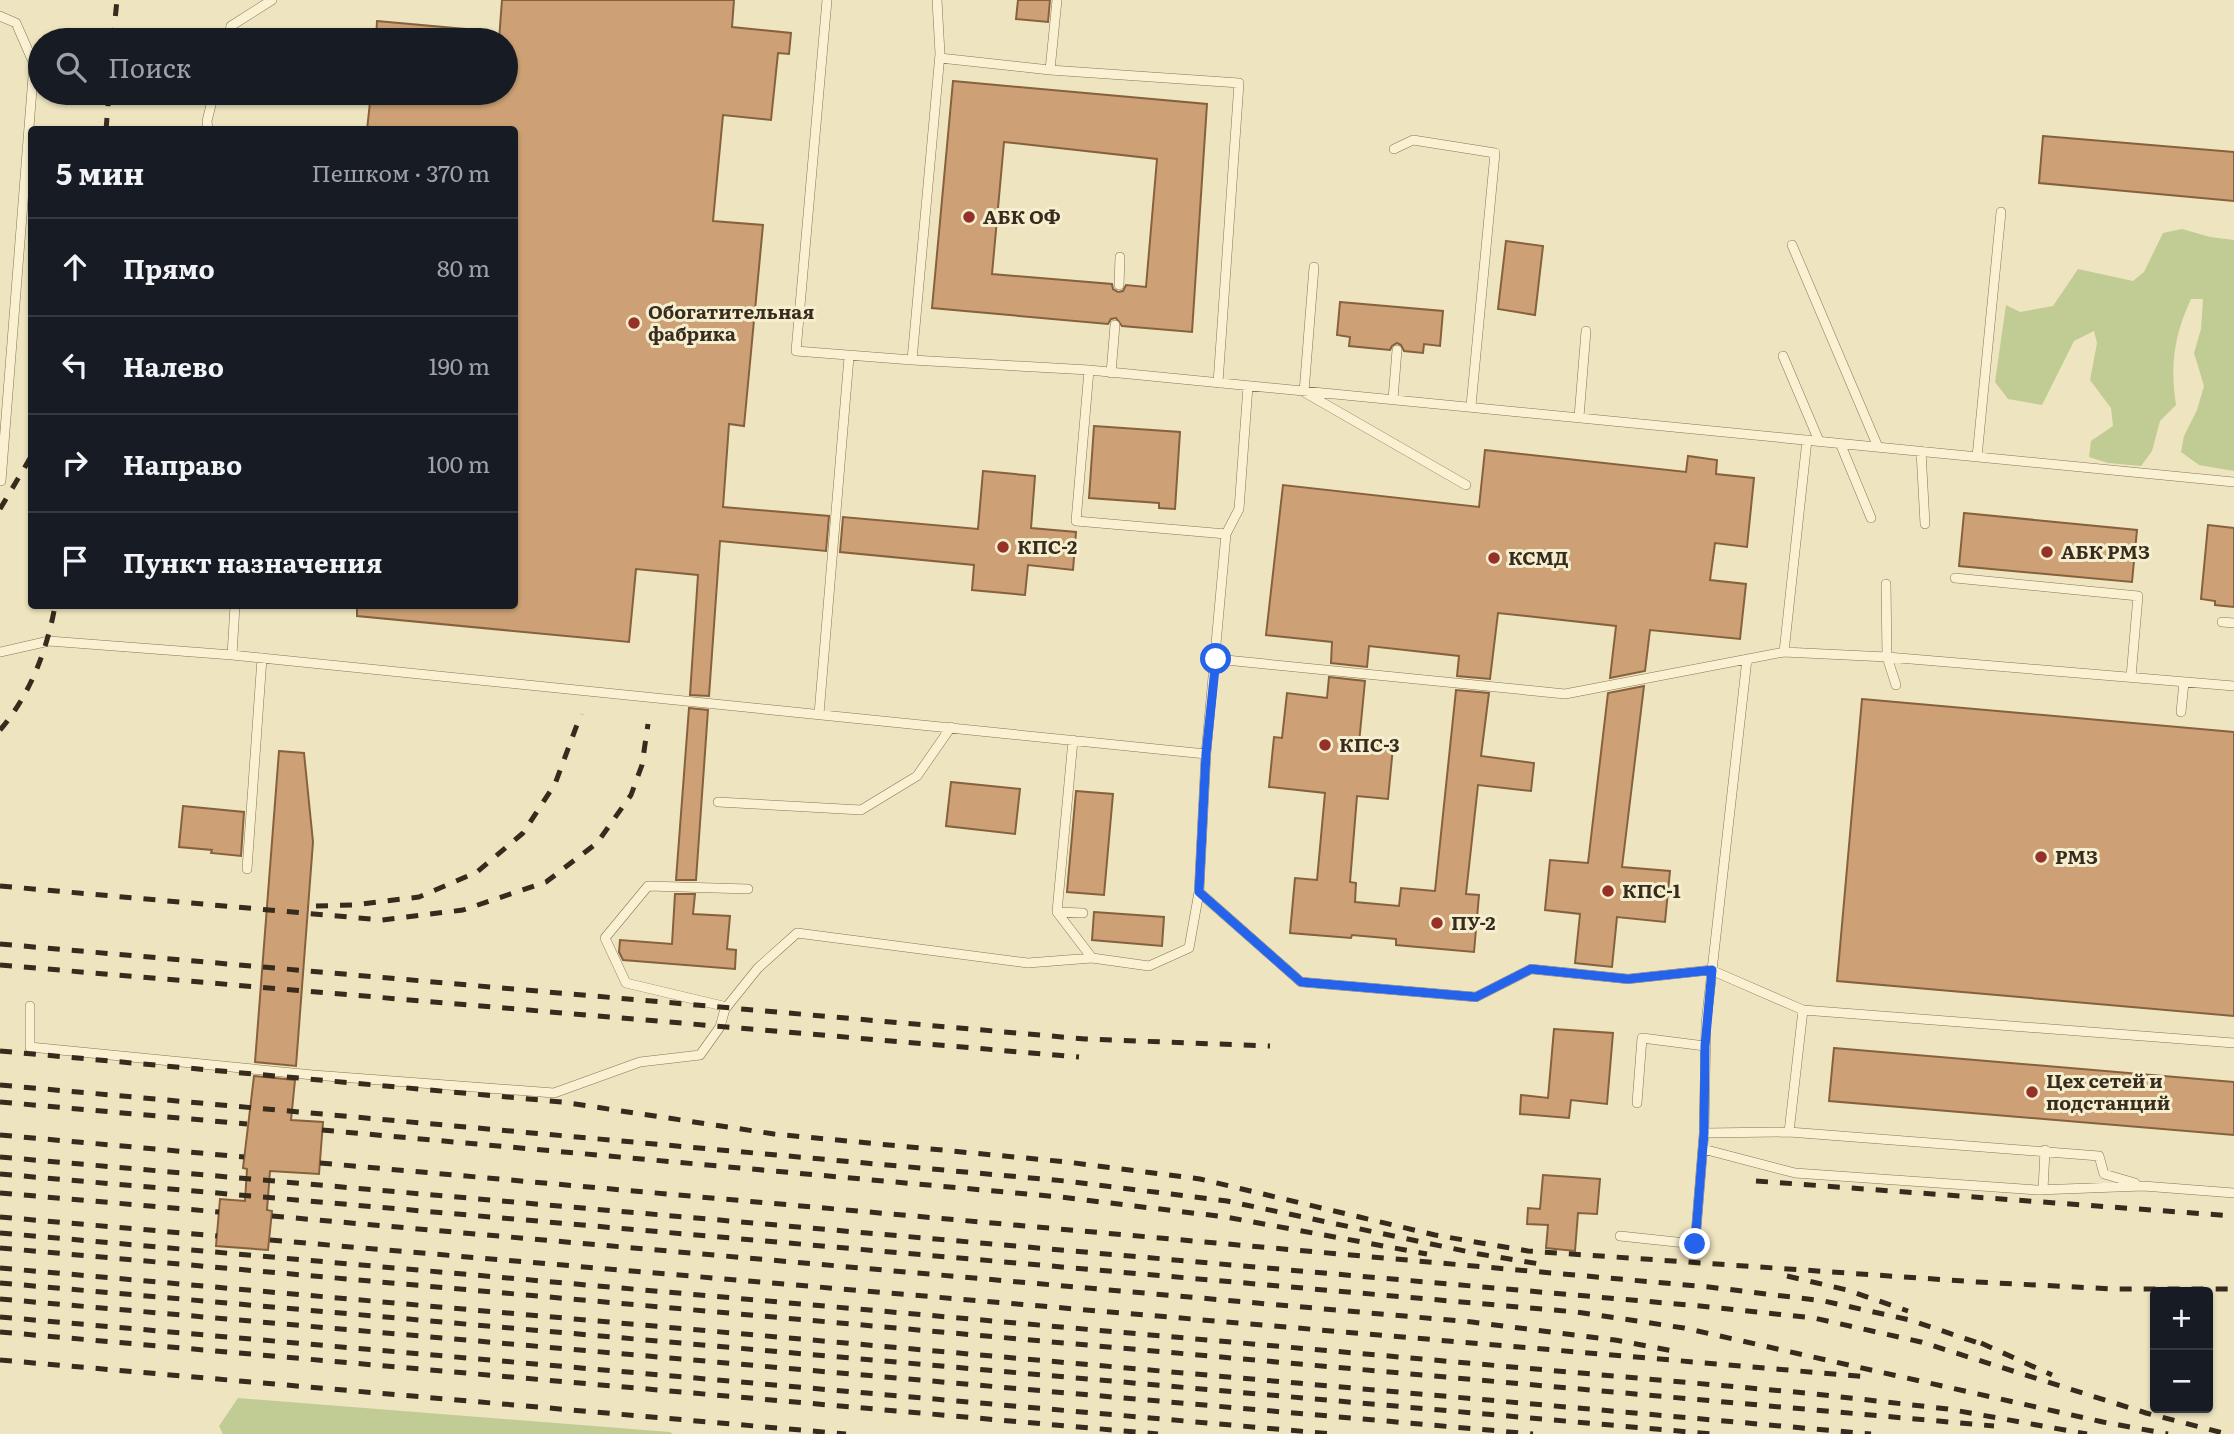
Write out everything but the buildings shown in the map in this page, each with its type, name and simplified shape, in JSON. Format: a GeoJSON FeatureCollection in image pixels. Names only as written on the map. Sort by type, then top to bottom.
{"type":"FeatureCollection","features":[{"type":"Feature","properties":{"kind":"lane"},"geometry":{"type":"LineString","coordinates":[[231,28],[272,0]]}},
{"type":"Feature","properties":{"kind":"lane"},"geometry":{"type":"LineString","coordinates":[[827,0],[796,351],[849,357],[1089,370],[2234,482]]}},
{"type":"Feature","properties":{"kind":"lane"},"geometry":{"type":"LineString","coordinates":[[912,360],[940,58],[937,0]]}},
{"type":"Feature","properties":{"kind":"lane"},"geometry":{"type":"LineString","coordinates":[[1050,70],[1057,0]]}},
{"type":"Feature","properties":{"kind":"lane"},"geometry":{"type":"LineString","coordinates":[[0,16],[16,23],[28,51]]}},
{"type":"Feature","properties":{"kind":"lane"},"geometry":{"type":"LineString","coordinates":[[940,58],[1050,70],[1240,83],[1218,383]]}},
{"type":"Feature","properties":{"kind":"lane"},"geometry":{"type":"LineString","coordinates":[[29,126],[31,105]]}},
{"type":"Feature","properties":{"kind":"lane"},"geometry":{"type":"LineString","coordinates":[[208,126],[211,105]]}},
{"type":"Feature","properties":{"kind":"lane"},"geometry":{"type":"LineString","coordinates":[[1,481],[28,139]]}},
{"type":"Feature","properties":{"kind":"lane"},"geometry":{"type":"LineString","coordinates":[[1394,149],[1413,140],[1495,153],[1471,406]]}},
{"type":"Feature","properties":{"kind":"lane"},"geometry":{"type":"LineString","coordinates":[[1977,457],[2001,212]]}},
{"type":"Feature","properties":{"kind":"lane"},"geometry":{"type":"LineString","coordinates":[[1792,245],[1878,447]]}},
{"type":"Feature","properties":{"kind":"lane"},"geometry":{"type":"LineString","coordinates":[[1119,285],[1120,257]]}},
{"type":"Feature","properties":{"kind":"lane"},"geometry":{"type":"LineString","coordinates":[[1304,392],[1314,267]]}},
{"type":"Feature","properties":{"kind":"lane"},"geometry":{"type":"LineString","coordinates":[[1111,373],[1115,325]]}},
{"type":"Feature","properties":{"kind":"lane"},"geometry":{"type":"LineString","coordinates":[[1579,417],[1586,331]]}},
{"type":"Feature","properties":{"kind":"lane"},"geometry":{"type":"LineString","coordinates":[[0,335],[12,337]]}},
{"type":"Feature","properties":{"kind":"lane"},"geometry":{"type":"LineString","coordinates":[[1393,399],[1397,350]]}},
{"type":"Feature","properties":{"kind":"lane"},"geometry":{"type":"LineString","coordinates":[[1783,356],[1819,441]]}},
{"type":"Feature","properties":{"kind":"lane"},"geometry":{"type":"LineString","coordinates":[[819,714],[849,357]]}},
{"type":"Feature","properties":{"kind":"lane"},"geometry":{"type":"LineString","coordinates":[[1089,370],[1076,521],[1226,534]]}},
{"type":"Feature","properties":{"kind":"lane"},"geometry":{"type":"LineString","coordinates":[[30,1006],[30,1047],[313,1074],[554,1093],[640,1062],[700,1055],[720,1027],[727,1007],[758,968],[796,933],[1028,963],[1092,958],[1149,967],[1189,948],[1199,892],[1206,754],[1226,534],[1240,509],[1248,386]]}},
{"type":"Feature","properties":{"kind":"lane"},"geometry":{"type":"LineString","coordinates":[[1304,392],[1466,485]]}},
{"type":"Feature","properties":{"kind":"lane"},"geometry":{"type":"LineString","coordinates":[[1784,652],[1807,440]]}},
{"type":"Feature","properties":{"kind":"lane"},"geometry":{"type":"LineString","coordinates":[[1840,443],[1871,518]]}},
{"type":"Feature","properties":{"kind":"lane"},"geometry":{"type":"LineString","coordinates":[[1921,451],[1925,524]]}},
{"type":"Feature","properties":{"kind":"lane"},"geometry":{"type":"LineString","coordinates":[[1955,578],[2138,596],[2131,677]]}},
{"type":"Feature","properties":{"kind":"lane"},"geometry":{"type":"LineString","coordinates":[[1886,584],[1887,657],[1896,685]]}},
{"type":"Feature","properties":{"kind":"lane"},"geometry":{"type":"LineString","coordinates":[[232,655],[235,609]]}},
{"type":"Feature","properties":{"kind":"lane"},"geometry":{"type":"LineString","coordinates":[[2222,622],[2234,623]]}},
{"type":"Feature","properties":{"kind":"lane"},"geometry":{"type":"LineString","coordinates":[[0,652],[49,641],[232,655],[1206,754]]}},
{"type":"Feature","properties":{"kind":"lane"},"geometry":{"type":"LineString","coordinates":[[1216,659],[1565,695],[1784,652],[1887,657],[2234,686]]}},
{"type":"Feature","properties":{"kind":"lane"},"geometry":{"type":"LineString","coordinates":[[247,869],[262,658]]}},
{"type":"Feature","properties":{"kind":"lane"},"geometry":{"type":"LineString","coordinates":[[1620,1236],[1695,1244],[1704,1133],[1705,1046],[1747,659]]}},
{"type":"Feature","properties":{"kind":"lane"},"geometry":{"type":"LineString","coordinates":[[2181,712],[2184,682]]}},
{"type":"Feature","properties":{"kind":"lane"},"geometry":{"type":"LineString","coordinates":[[718,802],[861,810],[917,776],[951,727]]}},
{"type":"Feature","properties":{"kind":"lane"},"geometry":{"type":"LineString","coordinates":[[1073,740],[1056,912],[1092,958]]}},
{"type":"Feature","properties":{"kind":"lane"},"geometry":{"type":"LineString","coordinates":[[727,1007],[626,983],[604,938],[648,886],[748,890]]}},
{"type":"Feature","properties":{"kind":"lane"},"geometry":{"type":"LineString","coordinates":[[1199,892],[1301,982],[1476,997],[1531,969],[1628,979],[1712,970],[1803,1010],[2234,1043]]}},
{"type":"Feature","properties":{"kind":"lane"},"geometry":{"type":"LineString","coordinates":[[1056,912],[1083,914]]}},
{"type":"Feature","properties":{"kind":"lane"},"geometry":{"type":"LineString","coordinates":[[1789,1132],[1803,1010]]}},
{"type":"Feature","properties":{"kind":"lane"},"geometry":{"type":"LineString","coordinates":[[1637,1103],[1642,1038],[1705,1046]]}},
{"type":"Feature","properties":{"kind":"lane"},"geometry":{"type":"LineString","coordinates":[[1704,1133],[1789,1132],[2099,1156],[2104,1174],[2143,1186]]}},
{"type":"Feature","properties":{"kind":"lane"},"geometry":{"type":"LineString","coordinates":[[1703,1149],[1795,1173],[2043,1190],[2143,1186],[2234,1193]]}},
{"type":"Feature","properties":{"kind":"lane"},"geometry":{"type":"LineString","coordinates":[[2043,1190],[2045,1150]]}},
{"type":"Feature","properties":{"kind":"green space"},"geometry":{"type":"Polygon","coordinates":[[[2182,229],[2234,240],[2234,471],[2199,465],[2181,452],[2184,436],[2197,410],[2204,386],[2194,353],[2201,329],[2203,299],[2191,299],[2185,313],[2175,351],[2173,377],[2176,405],[2160,421],[2152,451],[2141,466],[2108,463],[2089,457],[2091,441],[2113,426],[2111,408],[2090,380],[2097,343],[2094,331],[2074,341],[2042,405],[2008,399],[1995,382],[2006,305],[2020,312],[2053,306],[2078,269],[2133,281],[2144,272],[2163,233],[2182,229]]]}},
{"type":"Feature","properties":{"kind":"green space"},"geometry":{"type":"Polygon","coordinates":[[[238,1398],[673,1434],[223,1434],[219,1426],[238,1398]]]}},
{"type":"Feature","properties":{"kind":"railway"},"geometry":{"type":"LineString","coordinates":[[114,28],[117,0]]}},
{"type":"Feature","properties":{"kind":"railway"},"geometry":{"type":"LineString","coordinates":[[106,126],[108,105]]}},
{"type":"Feature","properties":{"kind":"railway"},"geometry":{"type":"LineString","coordinates":[[0,509],[28,462]]}},
{"type":"Feature","properties":{"kind":"railway"},"geometry":{"type":"LineString","coordinates":[[0,730],[20,702],[36,671],[54,609]]}},
{"type":"Feature","properties":{"kind":"railway"},"geometry":{"type":"LineString","coordinates":[[316,906],[353,905],[419,897],[477,872],[523,833],[555,784],[581,714]]}},
{"type":"Feature","properties":{"kind":"railway"},"geometry":{"type":"LineString","coordinates":[[0,886],[382,920],[463,910],[546,882],[597,843],[631,795],[642,765],[648,724]]}},
{"type":"Feature","properties":{"kind":"railway"},"geometry":{"type":"LineString","coordinates":[[0,944],[1085,1039],[1270,1046]]}},
{"type":"Feature","properties":{"kind":"railway"},"geometry":{"type":"LineString","coordinates":[[0,965],[1079,1057]]}},
{"type":"Feature","properties":{"kind":"railway"},"geometry":{"type":"LineString","coordinates":[[0,1051],[562,1102],[774,1134],[1067,1162],[1200,1179],[1435,1235],[1528,1251],[1977,1282],[2115,1289],[2234,1289]]}},
{"type":"Feature","properties":{"kind":"railway"},"geometry":{"type":"LineString","coordinates":[[0,1085],[1065,1181],[1227,1201],[1479,1254],[1540,1264]]}},
{"type":"Feature","properties":{"kind":"railway"},"geometry":{"type":"LineString","coordinates":[[0,1102],[247,1124]]}},
{"type":"Feature","properties":{"kind":"railway"},"geometry":{"type":"LineString","coordinates":[[322,1130],[1060,1197],[1226,1217],[1427,1254]]}},
{"type":"Feature","properties":{"kind":"railway"},"geometry":{"type":"LineString","coordinates":[[0,1135],[244,1157]]}},
{"type":"Feature","properties":{"kind":"railway"},"geometry":{"type":"LineString","coordinates":[[0,1157],[1814,1318],[1921,1342],[2146,1413],[2227,1434]]}},
{"type":"Feature","properties":{"kind":"railway"},"geometry":{"type":"LineString","coordinates":[[320,1163],[1709,1287],[1824,1301],[1910,1320],[1990,1347]]}},
{"type":"Feature","properties":{"kind":"railway"},"geometry":{"type":"LineString","coordinates":[[0,1174],[1576,1312],[1684,1328],[2103,1422],[2168,1434]]}},
{"type":"Feature","properties":{"kind":"railway"},"geometry":{"type":"LineString","coordinates":[[1756,1181],[2234,1216]]}},
{"type":"Feature","properties":{"kind":"railway"},"geometry":{"type":"LineString","coordinates":[[0,1193],[219,1212]]}},
{"type":"Feature","properties":{"kind":"railway"},"geometry":{"type":"LineString","coordinates":[[272,1216],[1472,1322],[1615,1340],[1679,1352]]}},
{"type":"Feature","properties":{"kind":"railway"},"geometry":{"type":"LineString","coordinates":[[0,1217],[217,1236]]}},
{"type":"Feature","properties":{"kind":"railway"},"geometry":{"type":"LineString","coordinates":[[0,1233],[1806,1393],[1948,1409],[2087,1434]]}},
{"type":"Feature","properties":{"kind":"railway"},"geometry":{"type":"LineString","coordinates":[[270,1240],[1869,1377]]}},
{"type":"Feature","properties":{"kind":"railway"},"geometry":{"type":"LineString","coordinates":[[0,1248],[1994,1426]]}},
{"type":"Feature","properties":{"kind":"railway"},"geometry":{"type":"LineString","coordinates":[[0,1268],[1871,1434]]}},
{"type":"Feature","properties":{"kind":"railway"},"geometry":{"type":"LineString","coordinates":[[1787,1276],[1847,1290],[1908,1311]]}},
{"type":"Feature","properties":{"kind":"railway"},"geometry":{"type":"LineString","coordinates":[[0,1283],[1712,1434]]}},
{"type":"Feature","properties":{"kind":"railway"},"geometry":{"type":"LineString","coordinates":[[0,1299],[1533,1434]]}},
{"type":"Feature","properties":{"kind":"railway"},"geometry":{"type":"LineString","coordinates":[[0,1317],[1333,1434]]}},
{"type":"Feature","properties":{"kind":"railway"},"geometry":{"type":"LineString","coordinates":[[0,1332],[1158,1434]]}},
{"type":"Feature","properties":{"kind":"railway"},"geometry":{"type":"LineString","coordinates":[[1981,1343],[2052,1375]]}},
{"type":"Feature","properties":{"kind":"railway"},"geometry":{"type":"LineString","coordinates":[[0,1360],[846,1434]]}},
{"type":"Feature","properties":{"kind":"place","name":"АБК ОФ"},"geometry":{"type":"Point","coordinates":[969,217]}},
{"type":"Feature","properties":{"kind":"place","name":"Обогатительная фабрика"},"geometry":{"type":"Point","coordinates":[634,323]}},
{"type":"Feature","properties":{"kind":"place","name":"КПС-2"},"geometry":{"type":"Point","coordinates":[1003,547]}},
{"type":"Feature","properties":{"kind":"place","name":"АБК РМЗ"},"geometry":{"type":"Point","coordinates":[2047,552]}},
{"type":"Feature","properties":{"kind":"place","name":"КСМД"},"geometry":{"type":"Point","coordinates":[1494,558]}},
{"type":"Feature","properties":{"kind":"place","name":"КПС-3"},"geometry":{"type":"Point","coordinates":[1325,745]}},
{"type":"Feature","properties":{"kind":"place","name":"РМЗ"},"geometry":{"type":"Point","coordinates":[2041,857]}},
{"type":"Feature","properties":{"kind":"place","name":"КПС-1"},"geometry":{"type":"Point","coordinates":[1608,891]}},
{"type":"Feature","properties":{"kind":"place","name":"ПУ-2"},"geometry":{"type":"Point","coordinates":[1437,923]}},
{"type":"Feature","properties":{"kind":"place","name":"Цех сетей и подстанций"},"geometry":{"type":"Point","coordinates":[2032,1092]}},
{"type":"Feature","properties":{"kind":"route"},"geometry":{"type":"LineString","coordinates":[[1216,659],[1206,754],[1199,892],[1301,982],[1476,997],[1531,969],[1628,979],[1712,970],[1706,1024],[1704,1133],[1695,1244]]}}]}
